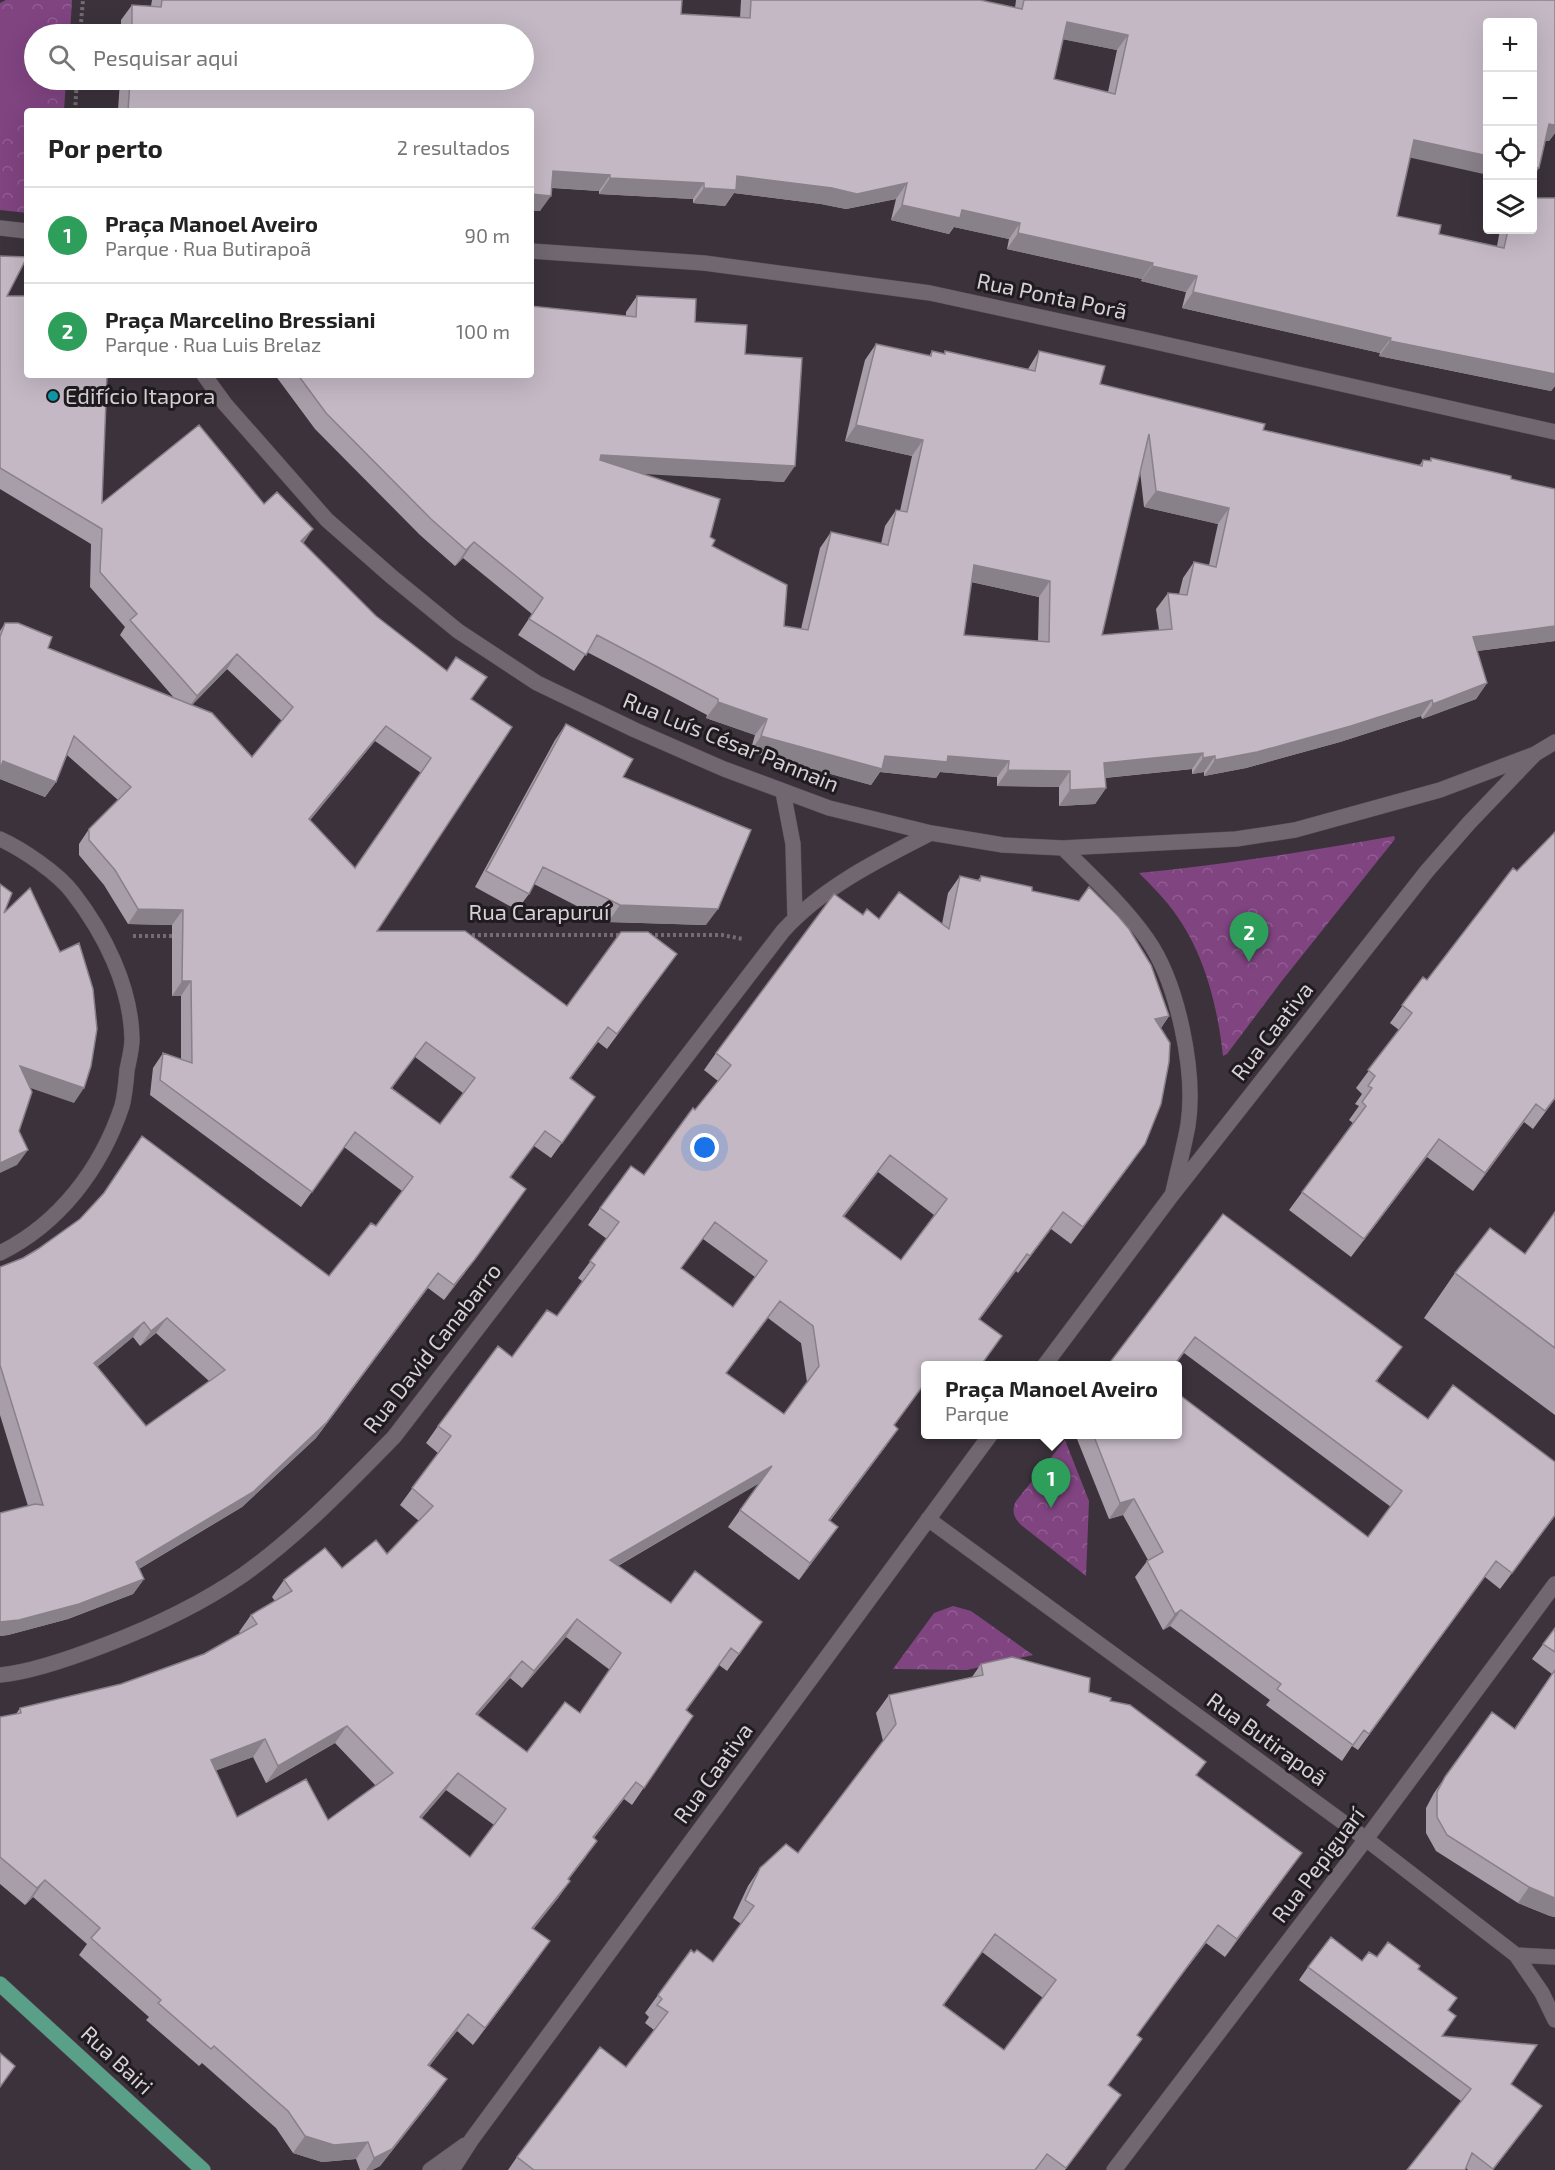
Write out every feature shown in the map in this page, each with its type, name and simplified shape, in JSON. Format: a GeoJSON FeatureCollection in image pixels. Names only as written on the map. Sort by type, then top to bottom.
{"type":"FeatureCollection","features":[{"type":"Feature","properties":{"kind":"main road","name":"Rua Bairi"},"geometry":{"type":"LineString","coordinates":[[0,1984],[203,2170]]}},
{"type":"Feature","properties":{"kind":"street"},"geometry":{"type":"LineString","coordinates":[[0,228],[24,231]]}},
{"type":"Feature","properties":{"kind":"street","name":"Rua Ponta Porã"},"geometry":{"type":"LineString","coordinates":[[534,251],[704,263],[930,293],[1555,432]]}},
{"type":"Feature","properties":{"kind":"street","name":"Rua Luís César Pannain"},"geometry":{"type":"LineString","coordinates":[[206,378],[225,404],[327,520],[458,631],[537,683],[645,735],[783,792],[830,808],[931,833],[1003,844],[1063,848],[1122,847],[1236,839],[1295,830],[1440,790],[1535,754]]}},
{"type":"Feature","properties":{"kind":"street","name":"Rua Caativa"},"geometry":{"type":"LineString","coordinates":[[1047,1361],[1172,1195],[1427,871],[1468,823],[1535,754],[1555,742]]}},
{"type":"Feature","properties":{"kind":"street"},"geometry":{"type":"LineString","coordinates":[[783,792],[793,844],[795,918]]}},
{"type":"Feature","properties":{"kind":"street","name":"Rua David Canabarro"},"geometry":{"type":"LineString","coordinates":[[0,1675],[74,1658],[174,1615],[242,1575],[322,1510],[394,1437],[772,944],[795,918],[857,873],[931,833]]}},
{"type":"Feature","properties":{"kind":"street"},"geometry":{"type":"LineString","coordinates":[[0,839],[38,861],[72,891],[102,936],[127,1000],[132,1039],[122,1105],[100,1156],[78,1190],[49,1222],[0,1253]]}},
{"type":"Feature","properties":{"kind":"street"},"geometry":{"type":"LineString","coordinates":[[1063,848],[1116,900],[1149,941],[1173,990],[1189,1064],[1188,1123],[1172,1195]]}},
{"type":"Feature","properties":{"kind":"street","name":"Rua Caativa"},"geometry":{"type":"LineString","coordinates":[[452,2170],[472,2139],[987,1439]]}},
{"type":"Feature","properties":{"kind":"street","name":"Rua Butirapoã"},"geometry":{"type":"LineString","coordinates":[[927,1519],[1366,1839],[1516,1955],[1542,1993],[1555,2020]]}},
{"type":"Feature","properties":{"kind":"street","name":"Rua Pepiguarí"},"geometry":{"type":"LineString","coordinates":[[1114,2170],[1366,1839],[1555,1584]]}},
{"type":"Feature","properties":{"kind":"street"},"geometry":{"type":"LineString","coordinates":[[1516,1955],[1555,1957]]}},
{"type":"Feature","properties":{"kind":"street","name":"Rua Caativa"},"geometry":{"type":"LineString","coordinates":[[430,2170],[472,2139]]}},
{"type":"Feature","properties":{"kind":"path"},"geometry":{"type":"LineString","coordinates":[[81,24],[83,0]]}},
{"type":"Feature","properties":{"kind":"path"},"geometry":{"type":"LineString","coordinates":[[75,108],[76,90]]}},
{"type":"Feature","properties":{"kind":"path","name":"Rua Carapuruí"},"geometry":{"type":"LineString","coordinates":[[465,935],[628,935]]}},
{"type":"Feature","properties":{"kind":"path","name":"Rua Carapuruí"},"geometry":{"type":"LineString","coordinates":[[640,935],[722,935],[772,944]]}},
{"type":"Feature","properties":{"kind":"path"},"geometry":{"type":"LineString","coordinates":[[102,936],[184,936]]}},
{"type":"Feature","properties":{"kind":"green space"},"geometry":{"type":"Polygon","coordinates":[[[6,0],[72,0],[71,24],[24,24],[24,90],[65,90],[64,108],[24,108],[24,213],[0,210],[0,3],[6,0]]]}},
{"type":"Feature","properties":{"kind":"green space"},"geometry":{"type":"Polygon","coordinates":[[[29,15],[31,24],[24,24],[24,90],[44,90],[48,108],[24,108],[24,119],[0,123],[0,21],[29,15]]]}},
{"type":"Feature","properties":{"kind":"green space"},"geometry":{"type":"Polygon","coordinates":[[[1394,836],[1395,839],[1227,1054],[1223,1056],[1212,996],[1191,938],[1165,900],[1139,873],[1267,857],[1394,836]]]}},
{"type":"Feature","properties":{"kind":"green space"},"geometry":{"type":"Polygon","coordinates":[[[1065,1440],[1089,1501],[1086,1576],[1021,1525],[1014,1511],[1016,1501],[1065,1440]]]}},
{"type":"Feature","properties":{"kind":"green space"},"geometry":{"type":"Polygon","coordinates":[[[953,1606],[971,1611],[1033,1655],[967,1670],[893,1669],[934,1613],[953,1606]]]}},
{"type":"Feature","properties":{"kind":"building"},"geometry":{"type":"Polygon","coordinates":[[[162,0],[682,0],[681,14],[750,18],[751,0],[980,0],[1022,9],[1024,0],[1555,0],[1555,125],[1549,124],[1539,168],[1537,168],[1537,18],[1483,18],[1483,155],[1414,140],[1397,216],[1441,225],[1439,234],[1504,248],[1507,234],[1537,234],[1537,198],[1555,198],[1555,374],[1390,341],[1391,338],[1193,292],[1197,276],[1152,266],[1153,263],[1018,233],[1020,223],[962,210],[960,218],[902,205],[907,183],[857,194],[832,188],[737,176],[736,190],[704,188],[704,183],[610,178],[610,175],[553,171],[551,196],[534,194],[534,108],[128,108],[129,90],[534,90],[534,24],[132,24],[132,5],[161,7],[162,0]],[[1067,22],[1054,79],[1115,94],[1128,35],[1067,22]]]}},
{"type":"Feature","properties":{"kind":"building"},"geometry":{"type":"Polygon","coordinates":[[[0,256],[24,257],[24,263],[7,296],[24,296],[24,378],[107,378],[102,503],[199,425],[264,504],[277,492],[313,529],[301,541],[376,616],[447,671],[456,657],[487,677],[471,699],[512,727],[377,931],[465,931],[567,1006],[621,932],[648,932],[677,954],[617,1034],[608,1027],[570,1078],[595,1097],[562,1143],[545,1131],[510,1177],[526,1189],[475,1259],[454,1285],[438,1273],[327,1422],[253,1492],[136,1562],[144,1579],[79,1604],[19,1620],[0,1622],[0,1513],[35,1504],[43,1505],[0,1365],[0,1267],[38,1249],[80,1219],[104,1193],[142,1136],[329,1276],[371,1223],[376,1226],[413,1177],[355,1132],[312,1192],[160,1080],[163,1053],[192,1063],[191,981],[182,981],[183,910],[138,909],[115,870],[89,840],[89,829],[131,787],[74,736],[56,782],[3,761],[0,769],[0,637],[5,623],[18,623],[52,637],[48,648],[212,713],[252,757],[293,707],[237,654],[197,696],[130,620],[137,614],[100,572],[102,529],[0,468],[0,256]],[[386,726],[309,819],[355,868],[431,758],[386,726]],[[426,1042],[391,1088],[440,1124],[475,1078],[426,1042]],[[167,1318],[151,1331],[144,1322],[94,1363],[146,1426],[225,1370],[167,1318]]]}},
{"type":"Feature","properties":{"kind":"building"},"geometry":{"type":"Polygon","coordinates":[[[637,296],[696,299],[695,322],[747,325],[745,354],[802,358],[795,466],[601,455],[600,460],[720,499],[710,537],[715,540],[712,546],[787,585],[784,626],[808,630],[831,532],[888,545],[896,510],[907,512],[923,440],[856,425],[876,344],[931,356],[932,351],[945,354],[945,351],[1035,371],[1039,351],[1105,366],[1100,384],[1265,424],[1263,430],[1422,466],[1423,460],[1431,461],[1431,458],[1511,476],[1511,479],[1555,489],[1555,626],[1473,637],[1487,683],[1433,704],[1432,700],[1351,726],[1257,752],[1215,760],[1215,756],[1203,758],[1203,753],[1104,763],[1106,788],[1070,790],[1070,771],[1008,770],[1009,761],[948,756],[947,762],[885,756],[882,769],[761,736],[767,719],[718,702],[718,699],[597,635],[586,655],[529,619],[543,598],[474,542],[466,550],[431,519],[326,413],[300,378],[534,378],[534,306],[636,317],[637,296]],[[1149,434],[1102,635],[1172,629],[1168,593],[1187,595],[1194,562],[1216,567],[1229,508],[1156,491],[1149,434]],[[974,565],[964,635],[1049,642],[1050,581],[974,565]]]}},
{"type":"Feature","properties":{"kind":"building"},"geometry":{"type":"Polygon","coordinates":[[[566,724],[633,759],[623,777],[751,830],[718,909],[620,905],[543,867],[529,894],[486,871],[566,724]]]}},
{"type":"Feature","properties":{"kind":"building"},"geometry":{"type":"Polygon","coordinates":[[[1555,832],[1555,1098],[1545,1111],[1536,1104],[1485,1173],[1439,1139],[1364,1239],[1302,1192],[1366,1106],[1362,1102],[1372,1088],[1368,1086],[1375,1076],[1368,1070],[1412,1013],[1402,1005],[1423,977],[1427,980],[1513,868],[1517,871],[1555,832]]]}},
{"type":"Feature","properties":{"kind":"building"},"geometry":{"type":"Polygon","coordinates":[[[960,876],[980,881],[981,876],[1032,887],[1032,891],[1079,901],[1089,887],[1118,916],[1129,929],[1151,965],[1169,1016],[1155,1019],[1170,1043],[1169,1062],[1161,1104],[1145,1144],[1083,1227],[1063,1212],[1030,1256],[1027,1254],[979,1319],[1002,1336],[984,1361],[921,1361],[921,1388],[894,1425],[898,1429],[829,1520],[838,1527],[810,1563],[740,1510],[772,1466],[610,1560],[671,1603],[695,1571],[762,1622],[739,1654],[731,1648],[686,1710],[693,1716],[644,1788],[636,1782],[593,1837],[597,1841],[568,1879],[570,1881],[532,1928],[550,1941],[485,2028],[468,2014],[428,2065],[447,2079],[392,2149],[374,2158],[368,2142],[334,2145],[305,2136],[288,2111],[214,2046],[211,2049],[158,2003],[161,2000],[91,1938],[100,1928],[45,1880],[37,1888],[0,1857],[0,1717],[21,1713],[20,1708],[121,1684],[204,1654],[257,1624],[251,1615],[292,1591],[284,1580],[325,1548],[342,1568],[376,1540],[387,1554],[433,1506],[412,1488],[451,1436],[438,1426],[498,1346],[512,1357],[547,1310],[557,1316],[595,1265],[590,1261],[619,1222],[600,1208],[631,1166],[644,1175],[693,1108],[695,1110],[731,1065],[716,1053],[834,894],[863,915],[867,909],[879,919],[899,892],[949,929],[960,876]],[[890,1155],[843,1216],[901,1260],[947,1199],[890,1155]],[[715,1222],[681,1268],[733,1307],[767,1261],[715,1222]],[[780,1301],[726,1373],[784,1414],[819,1366],[813,1326],[780,1301]],[[577,1619],[534,1671],[522,1661],[476,1714],[527,1752],[565,1702],[580,1713],[621,1653],[577,1619]],[[347,1726],[278,1766],[265,1739],[211,1760],[237,1817],[306,1779],[328,1820],[393,1773],[347,1726]],[[458,1773],[420,1817],[470,1857],[506,1809],[458,1773]]]}},
{"type":"Feature","properties":{"kind":"building"},"geometry":{"type":"Polygon","coordinates":[[[0,884],[12,893],[4,913],[30,888],[60,952],[79,943],[93,989],[97,1029],[91,1066],[84,1088],[20,1066],[32,1092],[19,1131],[28,1150],[0,1163],[0,884]]]}},
{"type":"Feature","properties":{"kind":"building"},"geometry":{"type":"Polygon","coordinates":[[[1555,1212],[1555,1348],[1455,1273],[1490,1228],[1525,1254],[1555,1212]]]}},
{"type":"Feature","properties":{"kind":"building"},"geometry":{"type":"Polygon","coordinates":[[[1223,1214],[1402,1347],[1376,1381],[1428,1419],[1453,1385],[1555,1462],[1555,1515],[1512,1573],[1496,1561],[1369,1734],[1364,1730],[1353,1745],[1277,1689],[1281,1684],[1181,1610],[1175,1614],[1147,1561],[1163,1552],[1134,1499],[1120,1503],[1095,1439],[1182,1439],[1182,1397],[1368,1537],[1402,1491],[1195,1337],[1177,1361],[1111,1361],[1223,1214]]]}},
{"type":"Feature","properties":{"kind":"building"},"geometry":{"type":"Polygon","coordinates":[[[1555,1628],[1555,1652],[1543,1644],[1555,1628]]]}},
{"type":"Feature","properties":{"kind":"building"},"geometry":{"type":"Polygon","coordinates":[[[1012,1657],[1090,1678],[1089,1692],[1111,1698],[1110,1701],[1130,1705],[1206,1762],[1196,1775],[1302,1853],[1237,1939],[1218,1925],[1137,2035],[1142,2039],[1108,2085],[1121,2095],[1066,2168],[1047,2154],[1035,2170],[534,2170],[517,2157],[600,2047],[626,2067],[668,2012],[657,2005],[662,1999],[658,1995],[691,1950],[694,1953],[697,1950],[713,1962],[754,1906],[745,1900],[760,1868],[786,1844],[798,1853],[896,1724],[889,1695],[983,1675],[981,1664],[1012,1657]],[[995,1934],[943,2005],[1004,2050],[1056,1980],[995,1934]]]}},
{"type":"Feature","properties":{"kind":"building"},"geometry":{"type":"Polygon","coordinates":[[[1555,1670],[1555,1898],[1529,1887],[1447,1835],[1437,1817],[1437,1792],[1445,1777],[1492,1712],[1515,1729],[1555,1670]]]}},
{"type":"Feature","properties":{"kind":"building"},"geometry":{"type":"Polygon","coordinates":[[[1331,1937],[1362,1961],[1369,1952],[1377,1957],[1388,1942],[1420,1966],[1418,1969],[1457,1998],[1448,2010],[1456,2016],[1442,2036],[1537,2045],[1511,2084],[1542,2106],[1493,2169],[1472,2153],[1465,2170],[1407,2170],[1471,2089],[1308,1967],[1331,1937]]]}},
{"type":"Feature","properties":{"kind":"building"},"geometry":{"type":"Polygon","coordinates":[[[0,2053],[15,2066],[0,2087],[0,2053]]]}},
{"type":"Feature","properties":{"kind":"place","name":"Edifício Itapora"},"geometry":{"type":"Point","coordinates":[53,396]}},
{"type":"Feature","properties":{"kind":"place","name":"Praça Marcelino Bressiani"},"geometry":{"type":"Point","coordinates":[1249,962]}},
{"type":"Feature","properties":{"kind":"place","name":"Praça Manoel Aveiro"},"geometry":{"type":"Point","coordinates":[1051,1508]}}]}
